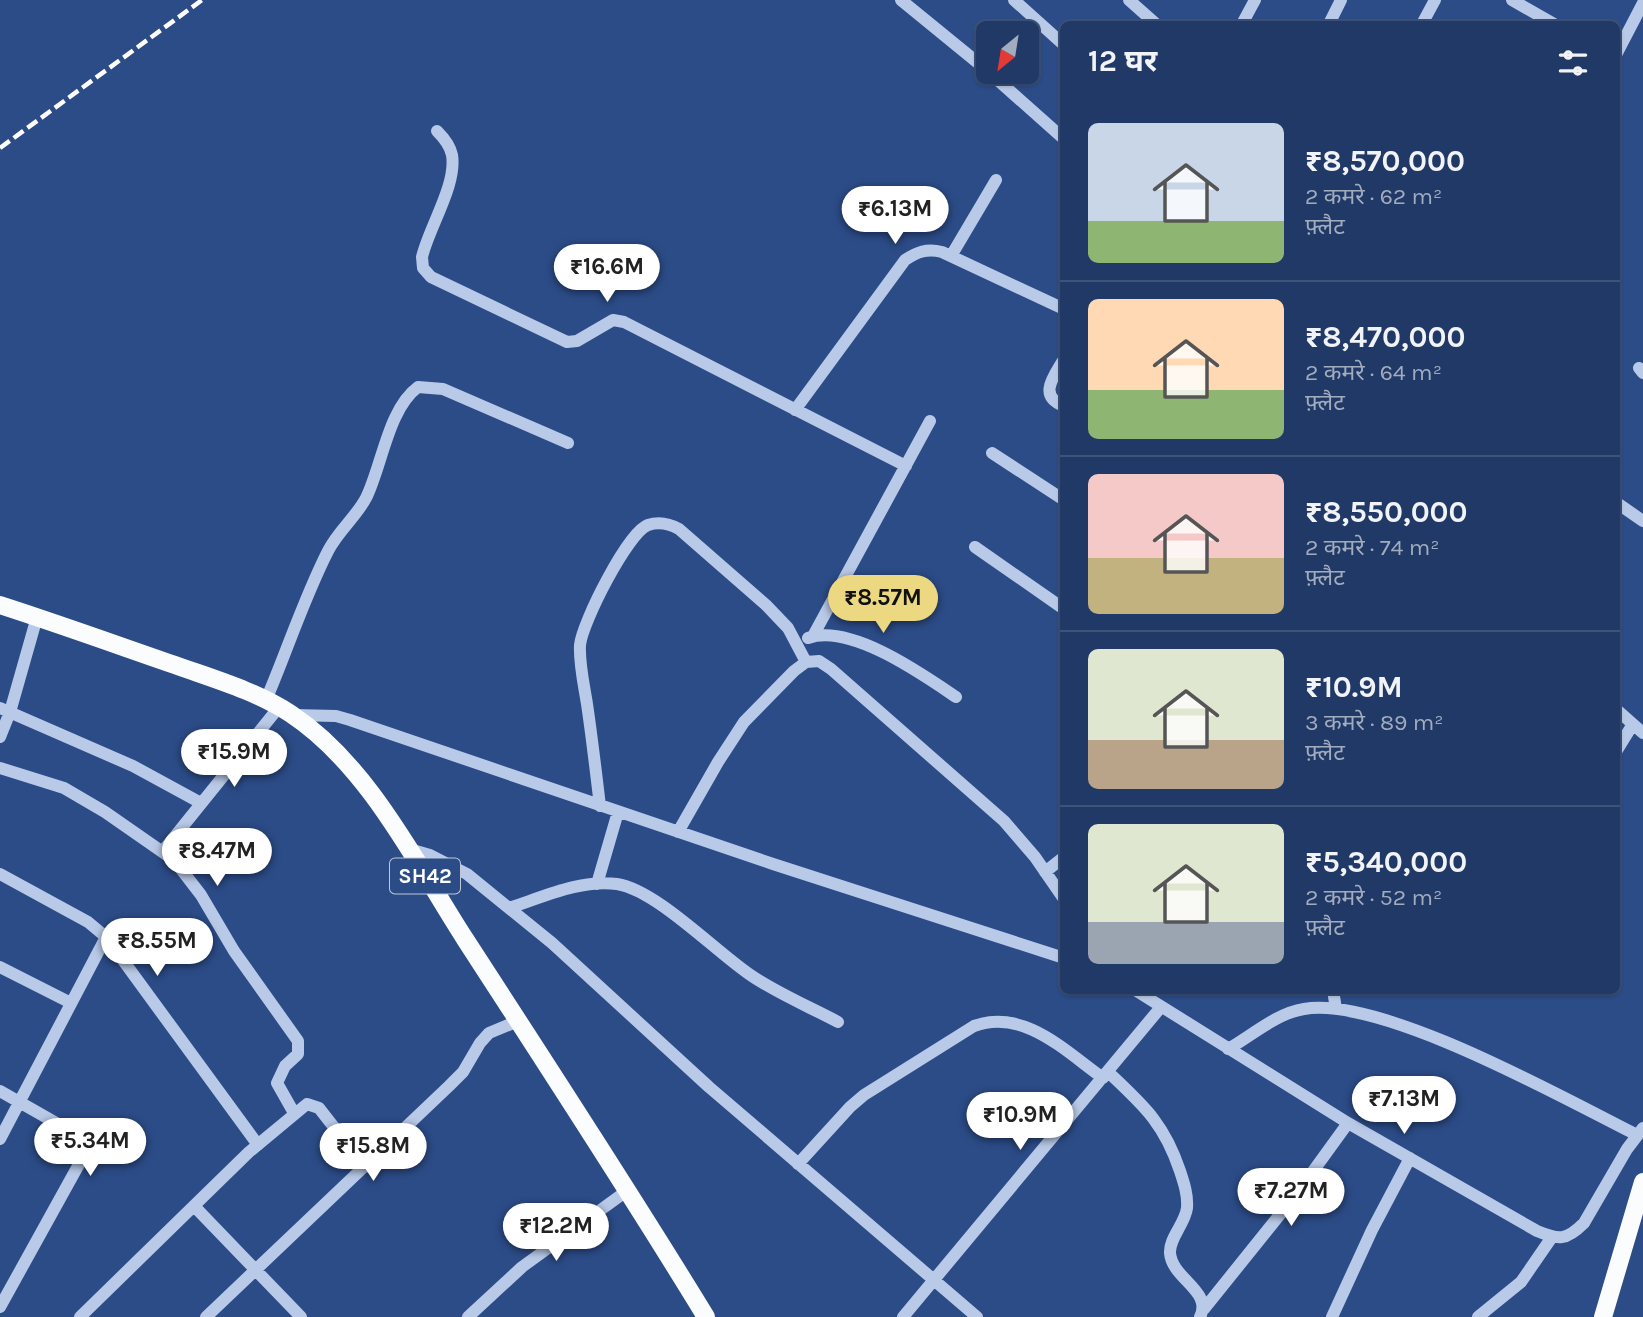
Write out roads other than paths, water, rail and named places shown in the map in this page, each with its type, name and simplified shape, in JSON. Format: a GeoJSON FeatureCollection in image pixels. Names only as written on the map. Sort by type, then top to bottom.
{"type":"FeatureCollection","features":[{"type":"Feature","properties":{"kind":"main road","name":"SH42"},"geometry":{"type":"LineString","coordinates":[[0,605],[227,684],[279,707],[335,752],[369,791],[409,849],[628,1190],[706,1317]]}},
{"type":"Feature","properties":{"kind":"main road"},"geometry":{"type":"LineString","coordinates":[[1603,1317],[1643,1182]]}},
{"type":"Feature","properties":{"kind":"street"},"geometry":{"type":"LineString","coordinates":[[901,0],[993,75],[1060,135]]}},
{"type":"Feature","properties":{"kind":"street"},"geometry":{"type":"LineString","coordinates":[[1014,0],[1060,41]]}},
{"type":"Feature","properties":{"kind":"street"},"geometry":{"type":"LineString","coordinates":[[1129,0],[1153,21]]}},
{"type":"Feature","properties":{"kind":"street"},"geometry":{"type":"LineString","coordinates":[[1244,21],[1255,0]]}},
{"type":"Feature","properties":{"kind":"street"},"geometry":{"type":"LineString","coordinates":[[1330,21],[1341,0]]}},
{"type":"Feature","properties":{"kind":"street"},"geometry":{"type":"LineString","coordinates":[[1424,21],[1434,0]]}},
{"type":"Feature","properties":{"kind":"street"},"geometry":{"type":"LineString","coordinates":[[1512,0],[1549,21]]}},
{"type":"Feature","properties":{"kind":"street"},"geometry":{"type":"LineString","coordinates":[[1620,47],[1643,3]]}},
{"type":"Feature","properties":{"kind":"street"},"geometry":{"type":"LineString","coordinates":[[437,131],[451,152],[452,172],[422,257],[423,268],[431,277],[567,342],[577,341],[613,320],[624,322],[906,466]]}},
{"type":"Feature","properties":{"kind":"street"},"geometry":{"type":"LineString","coordinates":[[951,256],[996,180]]}},
{"type":"Feature","properties":{"kind":"street"},"geometry":{"type":"LineString","coordinates":[[795,410],[905,260],[918,253],[932,249],[951,256],[1060,307]]}},
{"type":"Feature","properties":{"kind":"street"},"geometry":{"type":"LineString","coordinates":[[1060,366],[1049,387],[1049,394],[1053,401],[1060,404]]}},
{"type":"Feature","properties":{"kind":"street"},"geometry":{"type":"LineString","coordinates":[[163,851],[279,707],[328,551],[368,494],[397,416],[411,391],[418,387],[443,389],[568,443]]}},
{"type":"Feature","properties":{"kind":"street"},"geometry":{"type":"LineString","coordinates":[[813,636],[930,421]]}},
{"type":"Feature","properties":{"kind":"street"},"geometry":{"type":"LineString","coordinates":[[992,453],[1060,497]]}},
{"type":"Feature","properties":{"kind":"street"},"geometry":{"type":"LineString","coordinates":[[1620,505],[1643,521]]}},
{"type":"Feature","properties":{"kind":"street"},"geometry":{"type":"LineString","coordinates":[[600,806],[580,641],[598,599],[627,544],[640,530],[659,523],[669,523],[679,529],[766,605],[788,628],[806,662]]}},
{"type":"Feature","properties":{"kind":"street"},"geometry":{"type":"LineString","coordinates":[[975,547],[1060,606]]}},
{"type":"Feature","properties":{"kind":"street"},"geometry":{"type":"LineString","coordinates":[[0,737],[5,710],[37,617]]}},
{"type":"Feature","properties":{"kind":"street"},"geometry":{"type":"LineString","coordinates":[[797,642],[813,636],[830,635],[865,646],[912,669],[956,697]]}},
{"type":"Feature","properties":{"kind":"street"},"geometry":{"type":"LineString","coordinates":[[678,832],[744,722],[794,671],[806,662],[819,662],[831,669],[1004,821],[1060,893]]}},
{"type":"Feature","properties":{"kind":"street"},"geometry":{"type":"LineString","coordinates":[[279,707],[350,720],[600,806],[1060,957]]}},
{"type":"Feature","properties":{"kind":"street"},"geometry":{"type":"LineString","coordinates":[[5,710],[133,766],[201,803]]}},
{"type":"Feature","properties":{"kind":"street"},"geometry":{"type":"LineString","coordinates":[[1620,713],[1638,728],[1620,747]]}},
{"type":"Feature","properties":{"kind":"street"},"geometry":{"type":"LineString","coordinates":[[0,768],[64,788],[163,851],[190,879],[234,951],[298,1041],[298,1054],[285,1066],[277,1083],[294,1113]]}},
{"type":"Feature","properties":{"kind":"street"},"geometry":{"type":"LineString","coordinates":[[597,884],[618,812]]}},
{"type":"Feature","properties":{"kind":"street"},"geometry":{"type":"LineString","coordinates":[[409,849],[430,855],[467,874],[552,943],[709,1087],[977,1317]]}},
{"type":"Feature","properties":{"kind":"street"},"geometry":{"type":"LineString","coordinates":[[1045,872],[1060,860]]}},
{"type":"Feature","properties":{"kind":"street"},"geometry":{"type":"LineString","coordinates":[[0,874],[88,922],[106,937],[258,1144]]}},
{"type":"Feature","properties":{"kind":"street"},"geometry":{"type":"LineString","coordinates":[[509,908],[574,887],[597,884],[616,884],[642,893],[747,973],[838,1022]]}},
{"type":"Feature","properties":{"kind":"street"},"geometry":{"type":"LineString","coordinates":[[0,1139],[106,937]]}},
{"type":"Feature","properties":{"kind":"street"},"geometry":{"type":"LineString","coordinates":[[0,967],[71,1003]]}},
{"type":"Feature","properties":{"kind":"street"},"geometry":{"type":"LineString","coordinates":[[1141,994],[1228,1049],[1348,1123],[1552,1237],[1564,1238],[1584,1223],[1640,1131],[1456,1048],[1376,1018],[1336,1009],[1315,1008],[1289,1013],[1228,1049]]}},
{"type":"Feature","properties":{"kind":"street"},"geometry":{"type":"LineString","coordinates":[[1334,994],[1336,1009]]}},
{"type":"Feature","properties":{"kind":"street"},"geometry":{"type":"LineString","coordinates":[[903,1317],[1161,1007]]}},
{"type":"Feature","properties":{"kind":"street"},"geometry":{"type":"LineString","coordinates":[[206,1317],[463,1072],[489,1033],[518,1021]]}},
{"type":"Feature","properties":{"kind":"street"},"geometry":{"type":"LineString","coordinates":[[798,1164],[849,1107],[864,1095],[974,1026],[985,1022],[1007,1021],[1031,1028],[1105,1075],[1144,1107],[1160,1126],[1173,1151],[1185,1186],[1187,1209],[1171,1244],[1170,1253],[1181,1275],[1203,1302],[1202,1313]]}},
{"type":"Feature","properties":{"kind":"street"},"geometry":{"type":"LineString","coordinates":[[0,1091],[79,1136],[86,1145],[83,1157],[0,1307]]}},
{"type":"Feature","properties":{"kind":"street"},"geometry":{"type":"LineString","coordinates":[[80,1317],[258,1144],[307,1104],[319,1108],[365,1167]]}},
{"type":"Feature","properties":{"kind":"street"},"geometry":{"type":"LineString","coordinates":[[1202,1313],[1290,1202],[1348,1123]]}},
{"type":"Feature","properties":{"kind":"street"},"geometry":{"type":"LineString","coordinates":[[1332,1317],[1367,1239],[1410,1158]]}},
{"type":"Feature","properties":{"kind":"street"},"geometry":{"type":"LineString","coordinates":[[468,1317],[522,1267],[628,1190]]}},
{"type":"Feature","properties":{"kind":"street"},"geometry":{"type":"LineString","coordinates":[[194,1206],[301,1317]]}},
{"type":"Feature","properties":{"kind":"street"},"geometry":{"type":"LineString","coordinates":[[1478,1317],[1521,1282],[1552,1237]]}},
{"type":"Feature","properties":{"kind":"railway"},"geometry":{"type":"LineString","coordinates":[[0,148],[202,0]]}}]}
